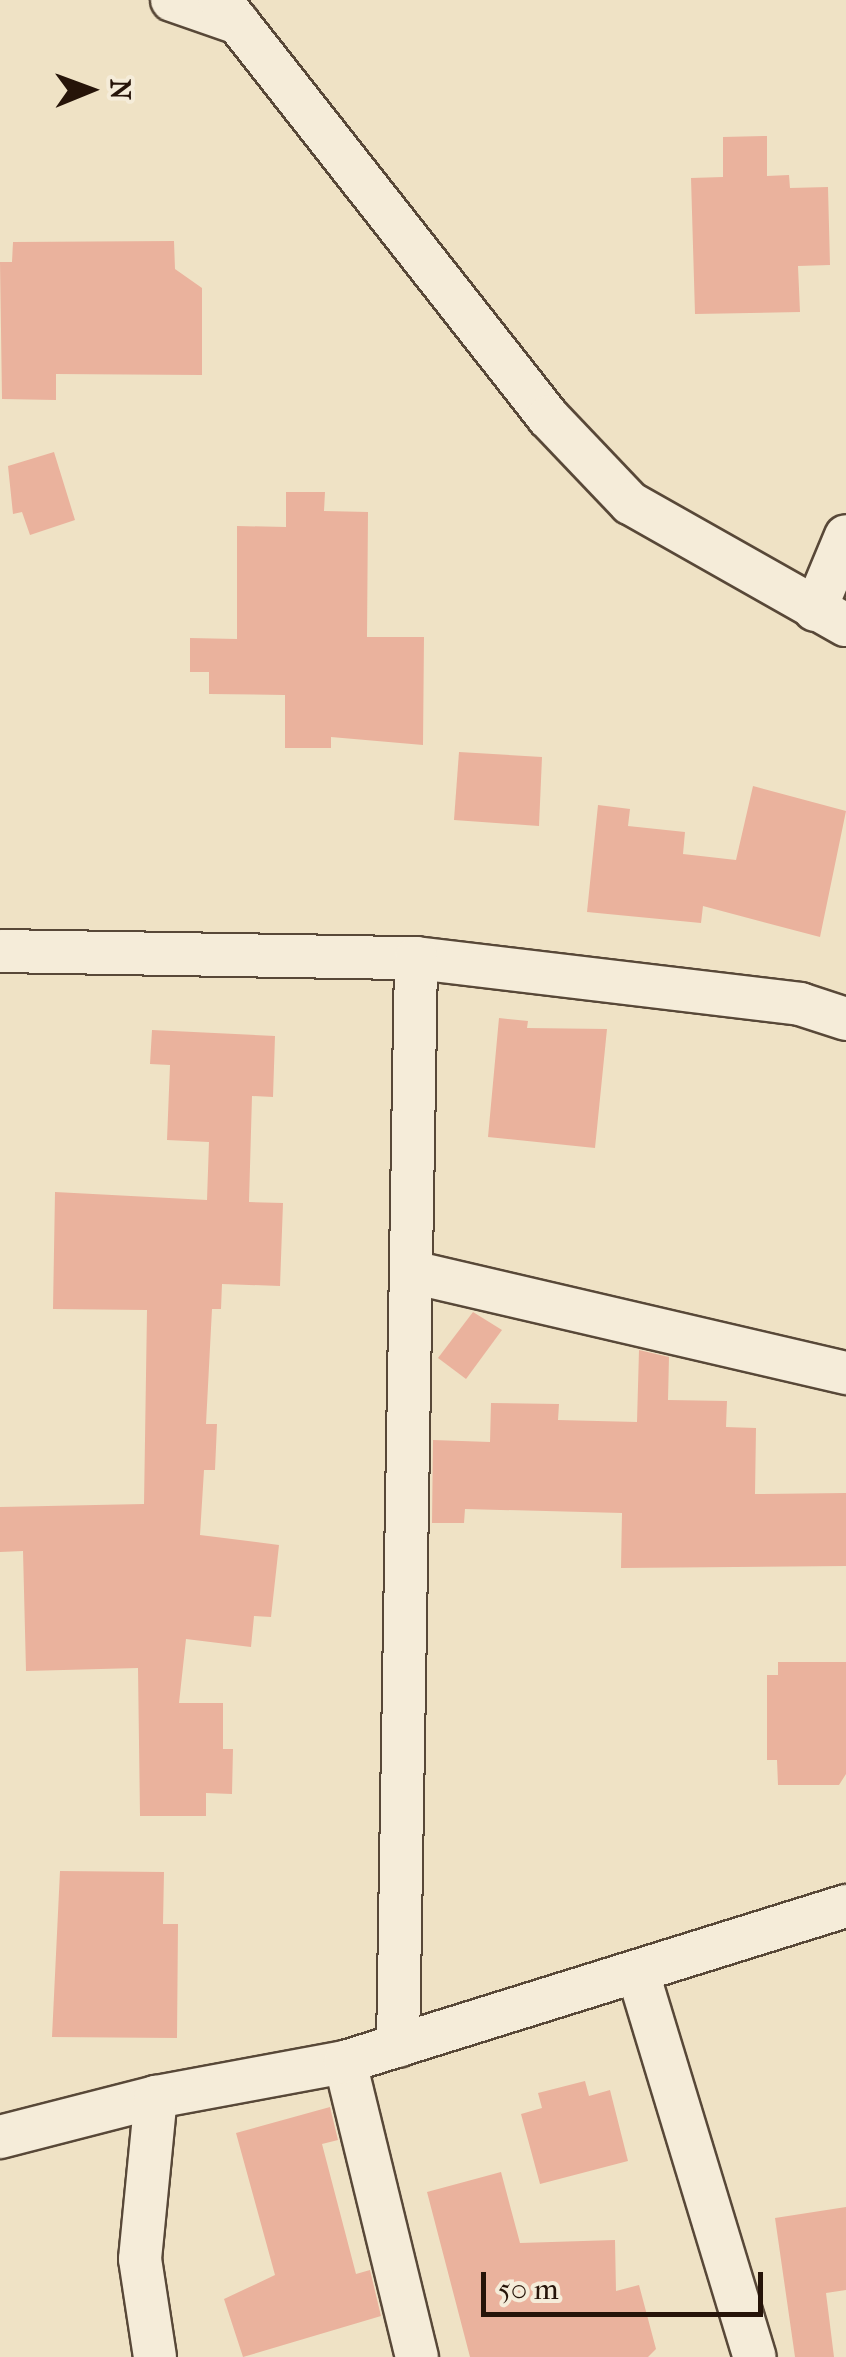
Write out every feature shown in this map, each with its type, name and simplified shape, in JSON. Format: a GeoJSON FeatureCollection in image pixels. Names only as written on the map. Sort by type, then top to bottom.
{"type":"FeatureCollection","features":[{"type":"Feature","properties":{"kind":"street"},"geometry":{"type":"LineString","coordinates":[[172,0],[229,11],[548,416],[630,503],[830,617],[846,536]]}},
{"type":"Feature","properties":{"kind":"street"},"geometry":{"type":"LineString","coordinates":[[0,952],[416,958],[800,1004],[846,1019]]}},
{"type":"Feature","properties":{"kind":"street"},"geometry":{"type":"LineString","coordinates":[[398,2046],[416,958]]}},
{"type":"Feature","properties":{"kind":"street"},"geometry":{"type":"LineString","coordinates":[[412,1272],[846,1373]]}},
{"type":"Feature","properties":{"kind":"street"},"geometry":{"type":"LineString","coordinates":[[0,2138],[156,2097],[344,2062],[846,1906]]}},
{"type":"Feature","properties":{"kind":"street"},"geometry":{"type":"LineString","coordinates":[[638,1973],[756,2357]]}},
{"type":"Feature","properties":{"kind":"street"},"geometry":{"type":"LineString","coordinates":[[344,2062],[417,2357]]}},
{"type":"Feature","properties":{"kind":"street"},"geometry":{"type":"LineString","coordinates":[[155,2357],[140,2260],[156,2097]]}},
{"type":"Feature","properties":{"kind":"building"},"geometry":{"type":"Polygon","coordinates":[[[767,136],[767,176],[789,175],[790,188],[828,187],[830,265],[798,266],[800,312],[695,314],[691,178],[723,177],[723,137],[767,136]]]}},
{"type":"Feature","properties":{"kind":"building"},"geometry":{"type":"Polygon","coordinates":[[[174,241],[175,269],[202,288],[202,375],[56,374],[56,400],[2,399],[0,262],[12,262],[13,242],[174,241]]]}},
{"type":"Feature","properties":{"kind":"building"},"geometry":{"type":"Polygon","coordinates":[[[54,452],[75,520],[30,535],[22,512],[13,514],[8,466],[54,452]]]}},
{"type":"Feature","properties":{"kind":"building"},"geometry":{"type":"Polygon","coordinates":[[[286,492],[325,492],[324,511],[368,512],[367,637],[424,637],[423,745],[331,737],[331,748],[285,748],[285,695],[209,694],[209,672],[190,672],[190,638],[237,639],[237,526],[286,527],[286,492]]]}},
{"type":"Feature","properties":{"kind":"building"},"geometry":{"type":"Polygon","coordinates":[[[459,752],[542,757],[539,826],[454,820],[459,752]]]}},
{"type":"Feature","properties":{"kind":"building"},"geometry":{"type":"Polygon","coordinates":[[[753,786],[846,811],[820,937],[703,906],[701,923],[587,912],[598,805],[630,809],[628,826],[685,832],[683,854],[736,860],[753,786]]]}},
{"type":"Feature","properties":{"kind":"building"},"geometry":{"type":"Polygon","coordinates":[[[499,1018],[528,1021],[527,1028],[607,1029],[595,1148],[488,1137],[499,1018]]]}},
{"type":"Feature","properties":{"kind":"building"},"geometry":{"type":"Polygon","coordinates":[[[152,1030],[275,1036],[273,1097],[252,1096],[249,1202],[283,1203],[280,1286],[222,1284],[221,1309],[212,1309],[206,1424],[217,1424],[215,1470],[204,1470],[200,1535],[279,1545],[271,1617],[254,1616],[251,1647],[186,1639],[179,1703],[223,1703],[223,1749],[233,1749],[232,1794],[206,1793],[206,1816],[140,1816],[138,1668],[26,1671],[23,1551],[0,1552],[0,1507],[144,1504],[147,1310],[53,1309],[55,1192],[207,1200],[209,1142],[167,1140],[170,1065],[150,1064],[152,1030]]]}},
{"type":"Feature","properties":{"kind":"building"},"geometry":{"type":"Polygon","coordinates":[[[473,1312],[502,1330],[466,1379],[438,1358],[473,1312]]]}},
{"type":"Feature","properties":{"kind":"building"},"geometry":{"type":"Polygon","coordinates":[[[639,1350],[669,1357],[668,1400],[727,1401],[726,1427],[756,1428],[755,1494],[846,1493],[846,1566],[621,1568],[622,1513],[465,1509],[464,1523],[432,1523],[433,1440],[490,1442],[491,1403],[559,1404],[558,1420],[637,1422],[639,1350]]]}},
{"type":"Feature","properties":{"kind":"building"},"geometry":{"type":"Polygon","coordinates":[[[778,1662],[846,1662],[846,1774],[839,1785],[778,1785],[777,1760],[767,1760],[767,1675],[778,1675],[778,1662]]]}},
{"type":"Feature","properties":{"kind":"building"},"geometry":{"type":"Polygon","coordinates":[[[60,1871],[164,1872],[163,1924],[178,1924],[177,2038],[52,2037],[60,1871]]]}},
{"type":"Feature","properties":{"kind":"building"},"geometry":{"type":"Polygon","coordinates":[[[585,2081],[589,2096],[610,2090],[628,2161],[540,2184],[521,2114],[542,2108],[538,2093],[585,2081]]]}},
{"type":"Feature","properties":{"kind":"building"},"geometry":{"type":"Polygon","coordinates":[[[330,2107],[338,2140],[322,2144],[356,2274],[370,2270],[381,2316],[243,2357],[224,2299],[275,2275],[236,2133],[330,2107]]]}},
{"type":"Feature","properties":{"kind":"building"},"geometry":{"type":"Polygon","coordinates":[[[501,2172],[520,2243],[615,2240],[616,2291],[639,2285],[656,2349],[648,2357],[470,2357],[427,2192],[501,2172]]]}},
{"type":"Feature","properties":{"kind":"building"},"geometry":{"type":"Polygon","coordinates":[[[846,2207],[846,2290],[826,2293],[834,2357],[795,2357],[775,2218],[846,2207]]]}}]}
